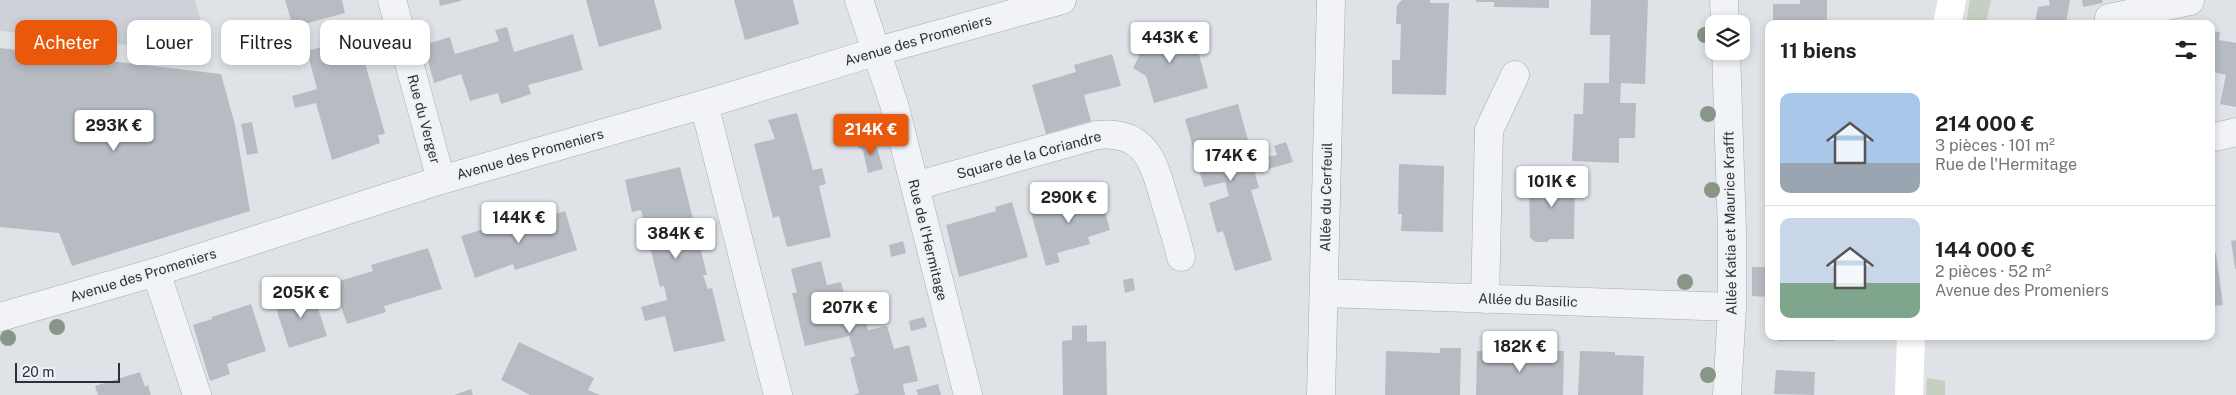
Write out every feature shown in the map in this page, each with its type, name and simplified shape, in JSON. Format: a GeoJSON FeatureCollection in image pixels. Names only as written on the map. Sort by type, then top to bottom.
{"type":"FeatureCollection","features":[{"type":"Feature","properties":{"kind":"street","name":"Rue du Verger"},"geometry":{"type":"LineString","coordinates":[[392,0],[441,180]]}},
{"type":"Feature","properties":{"kind":"street","name":"Rue de l'Hermitage"},"geometry":{"type":"LineString","coordinates":[[859,0],[878,51],[894,104],[968,395]]}},
{"type":"Feature","properties":{"kind":"street","name":"Avenue des Promeniers"},"geometry":{"type":"LineString","coordinates":[[0,316],[156,272],[441,180],[704,104],[878,51],[1062,0]]}},
{"type":"Feature","properties":{"kind":"street","name":"Allée du Cerfeuil"},"geometry":{"type":"LineString","coordinates":[[1321,395],[1331,0]]}},
{"type":"Feature","properties":{"kind":"street"},"geometry":{"type":"LineString","coordinates":[[1724,0],[1725,15]]}},
{"type":"Feature","properties":{"kind":"street"},"geometry":{"type":"LineString","coordinates":[[1948,20],[1952,0]]}},
{"type":"Feature","properties":{"kind":"street"},"geometry":{"type":"LineString","coordinates":[[2109,18],[2191,8]]}},
{"type":"Feature","properties":{"kind":"street","name":"Allée Katia et Maurice Krafft"},"geometry":{"type":"LineString","coordinates":[[1726,60],[1732,213],[1732,307],[1727,395]]}},
{"type":"Feature","properties":{"kind":"street"},"geometry":{"type":"LineString","coordinates":[[1485,299],[1489,130],[1514,74]]}},
{"type":"Feature","properties":{"kind":"street"},"geometry":{"type":"LineString","coordinates":[[704,104],[778,395]]}},
{"type":"Feature","properties":{"kind":"street"},"geometry":{"type":"LineString","coordinates":[[2215,137],[2236,132]]}},
{"type":"Feature","properties":{"kind":"street","name":"Square de la Coriandre"},"geometry":{"type":"LineString","coordinates":[[915,186],[1097,135],[1121,135],[1142,147],[1155,166],[1181,257]]}},
{"type":"Feature","properties":{"kind":"street"},"geometry":{"type":"LineString","coordinates":[[156,272],[197,395]]}},
{"type":"Feature","properties":{"kind":"street","name":"Allée du Basilic"},"geometry":{"type":"LineString","coordinates":[[1324,293],[1732,307]]}},
{"type":"Feature","properties":{"kind":"street"},"geometry":{"type":"LineString","coordinates":[[1909,395],[1911,340]]}},
{"type":"Feature","properties":{"kind":"shaded area"},"geometry":{"type":"Polygon","coordinates":[[[0,0],[195,0],[201,20],[127,20],[127,45],[117,44],[117,20],[15,20],[15,33],[0,31],[0,0]]]}},
{"type":"Feature","properties":{"kind":"green space"},"geometry":{"type":"Polygon","coordinates":[[[1970,0],[1991,0],[1987,20],[1967,20],[1970,0]]]}},
{"type":"Feature","properties":{"kind":"green space"},"geometry":{"type":"Polygon","coordinates":[[[1927,378],[1945,381],[1945,395],[1926,395],[1927,378]]]}},
{"type":"Feature","properties":{"kind":"building"},"geometry":{"type":"Polygon","coordinates":[[[285,0],[342,0],[345,13],[310,22],[310,20],[291,20],[285,0]]]}},
{"type":"Feature","properties":{"kind":"building"},"geometry":{"type":"Polygon","coordinates":[[[439,0],[461,0],[461,1],[440,6],[439,0]]]}},
{"type":"Feature","properties":{"kind":"building"},"geometry":{"type":"Polygon","coordinates":[[[586,0],[654,0],[662,29],[599,47],[586,0]]]}},
{"type":"Feature","properties":{"kind":"building"},"geometry":{"type":"Polygon","coordinates":[[[734,0],[793,0],[799,24],[745,40],[734,0]]]}},
{"type":"Feature","properties":{"kind":"building"},"geometry":{"type":"Polygon","coordinates":[[[1402,0],[1430,0],[1430,3],[1449,3],[1446,95],[1392,94],[1392,60],[1400,60],[1401,24],[1396,24],[1397,5],[1402,0]]]}},
{"type":"Feature","properties":{"kind":"building"},"geometry":{"type":"Polygon","coordinates":[[[1476,0],[1549,0],[1549,8],[1494,7],[1494,2],[1476,2],[1476,0]]]}},
{"type":"Feature","properties":{"kind":"building"},"geometry":{"type":"Polygon","coordinates":[[[1591,0],[1648,0],[1645,84],[1621,83],[1620,103],[1636,103],[1635,138],[1619,138],[1619,163],[1572,161],[1574,114],[1583,114],[1584,83],[1609,83],[1610,35],[1590,35],[1591,0]]]}},
{"type":"Feature","properties":{"kind":"building"},"geometry":{"type":"Polygon","coordinates":[[[1800,0],[1827,0],[1827,20],[1773,20],[1773,4],[1800,4],[1800,0]]]}},
{"type":"Feature","properties":{"kind":"building"},"geometry":{"type":"Polygon","coordinates":[[[2049,0],[2070,0],[2067,20],[2036,20],[2038,7],[2050,5],[2049,0]]]}},
{"type":"Feature","properties":{"kind":"building"},"geometry":{"type":"Polygon","coordinates":[[[2082,0],[2102,0],[2103,3],[2083,7],[2082,0]]]}},
{"type":"Feature","properties":{"kind":"building"},"geometry":{"type":"Polygon","coordinates":[[[1179,24],[1183,39],[1197,47],[1208,88],[1154,103],[1146,76],[1133,68],[1140,54],[1135,36],[1179,24]]]}},
{"type":"Feature","properties":{"kind":"building"},"geometry":{"type":"Polygon","coordinates":[[[507,27],[514,52],[573,34],[583,70],[528,85],[531,94],[501,104],[498,93],[470,101],[461,74],[434,83],[429,65],[430,43],[450,37],[455,54],[499,41],[495,30],[507,27]]]}},
{"type":"Feature","properties":{"kind":"building"},"geometry":{"type":"Polygon","coordinates":[[[2215,31],[2220,32],[2219,40],[2236,43],[2236,107],[2220,104],[2226,75],[2215,72],[2215,31]]]}},
{"type":"Feature","properties":{"kind":"building"},"geometry":{"type":"Polygon","coordinates":[[[0,48],[15,50],[15,65],[117,65],[117,62],[127,63],[127,65],[144,65],[221,74],[235,125],[250,211],[72,266],[59,233],[0,227],[0,48]]]}},
{"type":"Feature","properties":{"kind":"building"},"geometry":{"type":"Polygon","coordinates":[[[320,48],[320,65],[366,65],[385,134],[378,135],[380,143],[332,160],[316,103],[295,108],[292,96],[317,89],[310,62],[310,50],[320,48]]]}},
{"type":"Feature","properties":{"kind":"building"},"geometry":{"type":"Polygon","coordinates":[[[1112,54],[1121,86],[1084,95],[1091,121],[1046,134],[1032,85],[1076,72],[1074,65],[1112,54]]]}},
{"type":"Feature","properties":{"kind":"building"},"geometry":{"type":"Polygon","coordinates":[[[1238,104],[1257,172],[1255,173],[1259,188],[1251,190],[1272,260],[1235,271],[1223,231],[1217,233],[1209,203],[1229,196],[1225,182],[1204,187],[1185,119],[1238,104]]]}},
{"type":"Feature","properties":{"kind":"building"},"geometry":{"type":"Polygon","coordinates":[[[797,113],[813,170],[822,168],[826,184],[819,186],[831,237],[787,247],[779,216],[773,218],[754,144],[775,139],[768,120],[797,113]]]}},
{"type":"Feature","properties":{"kind":"building"},"geometry":{"type":"Polygon","coordinates":[[[252,122],[258,153],[247,155],[241,124],[252,122]]]}},
{"type":"Feature","properties":{"kind":"building"},"geometry":{"type":"Polygon","coordinates":[[[875,140],[883,169],[868,173],[863,151],[858,147],[860,144],[875,140]]]}},
{"type":"Feature","properties":{"kind":"building"},"geometry":{"type":"Polygon","coordinates":[[[1286,142],[1293,162],[1265,170],[1263,165],[1270,163],[1268,157],[1277,155],[1274,146],[1286,142]]]}},
{"type":"Feature","properties":{"kind":"building"},"geometry":{"type":"Polygon","coordinates":[[[1399,164],[1444,166],[1443,232],[1401,231],[1402,214],[1398,214],[1399,164]]]}},
{"type":"Feature","properties":{"kind":"building"},"geometry":{"type":"Polygon","coordinates":[[[680,167],[707,275],[703,275],[708,289],[712,288],[725,341],[674,352],[665,316],[645,321],[641,307],[667,300],[664,286],[660,287],[641,210],[632,212],[625,180],[680,167]]]}},
{"type":"Feature","properties":{"kind":"building"},"geometry":{"type":"Polygon","coordinates":[[[1529,176],[1575,177],[1574,239],[1550,239],[1547,242],[1536,242],[1530,238],[1529,176]]]}},
{"type":"Feature","properties":{"kind":"building"},"geometry":{"type":"Polygon","coordinates":[[[1099,190],[1110,230],[1088,237],[1090,244],[1057,253],[1060,262],[1046,266],[1030,209],[1099,190]]]}},
{"type":"Feature","properties":{"kind":"building"},"geometry":{"type":"Polygon","coordinates":[[[1012,202],[1028,257],[959,277],[946,225],[996,211],[995,207],[1012,202]]]}},
{"type":"Feature","properties":{"kind":"building"},"geometry":{"type":"Polygon","coordinates":[[[565,211],[577,250],[515,270],[513,264],[475,278],[461,236],[500,224],[502,229],[565,211]]]}},
{"type":"Feature","properties":{"kind":"building"},"geometry":{"type":"Polygon","coordinates":[[[2236,240],[2236,268],[2235,269],[2231,241],[2236,240]]]}},
{"type":"Feature","properties":{"kind":"building"},"geometry":{"type":"Polygon","coordinates":[[[903,241],[906,253],[891,257],[889,245],[903,241]]]}},
{"type":"Feature","properties":{"kind":"building"},"geometry":{"type":"Polygon","coordinates":[[[428,248],[442,289],[384,306],[386,312],[347,324],[333,283],[373,271],[371,265],[428,248]]]}},
{"type":"Feature","properties":{"kind":"building"},"geometry":{"type":"Polygon","coordinates":[[[2215,253],[2223,305],[2215,306],[2215,253]]]}},
{"type":"Feature","properties":{"kind":"building"},"geometry":{"type":"Polygon","coordinates":[[[821,261],[827,285],[841,282],[850,317],[864,313],[868,330],[887,326],[894,349],[909,345],[918,381],[903,384],[905,395],[853,395],[859,393],[850,358],[855,356],[849,336],[805,346],[792,293],[797,293],[791,269],[821,261]]]}},
{"type":"Feature","properties":{"kind":"building"},"geometry":{"type":"Polygon","coordinates":[[[1752,267],[1765,267],[1765,297],[1752,296],[1752,267]]]}},
{"type":"Feature","properties":{"kind":"building"},"geometry":{"type":"Polygon","coordinates":[[[1133,278],[1135,290],[1125,293],[1123,280],[1133,278]]]}},
{"type":"Feature","properties":{"kind":"building"},"geometry":{"type":"Polygon","coordinates":[[[312,290],[327,336],[289,348],[274,302],[312,290]]]}},
{"type":"Feature","properties":{"kind":"building"},"geometry":{"type":"Polygon","coordinates":[[[251,304],[266,351],[227,364],[230,374],[210,381],[193,325],[251,304]]]}},
{"type":"Feature","properties":{"kind":"building"},"geometry":{"type":"Polygon","coordinates":[[[924,317],[927,327],[911,331],[909,321],[924,317]]]}},
{"type":"Feature","properties":{"kind":"building"},"geometry":{"type":"Polygon","coordinates":[[[1087,325],[1087,342],[1106,341],[1107,395],[1063,395],[1062,341],[1072,340],[1072,326],[1087,325]]]}},
{"type":"Feature","properties":{"kind":"building"},"geometry":{"type":"Polygon","coordinates":[[[1778,340],[1835,340],[1835,341],[1778,340]]]}},
{"type":"Feature","properties":{"kind":"building"},"geometry":{"type":"Polygon","coordinates":[[[519,342],[594,378],[588,390],[600,395],[530,395],[501,380],[519,342]]]}},
{"type":"Feature","properties":{"kind":"building"},"geometry":{"type":"Polygon","coordinates":[[[1440,348],[1461,348],[1460,395],[1385,395],[1386,351],[1440,353],[1440,348]]]}},
{"type":"Feature","properties":{"kind":"building"},"geometry":{"type":"Polygon","coordinates":[[[1499,349],[1509,350],[1509,353],[1516,353],[1516,350],[1564,351],[1563,395],[1476,395],[1477,351],[1499,352],[1499,349]]]}},
{"type":"Feature","properties":{"kind":"building"},"geometry":{"type":"Polygon","coordinates":[[[1580,351],[1615,352],[1615,355],[1644,356],[1643,395],[1578,395],[1580,351]]]}},
{"type":"Feature","properties":{"kind":"building"},"geometry":{"type":"Polygon","coordinates":[[[1776,370],[1815,372],[1814,395],[1774,394],[1776,370]]]}},
{"type":"Feature","properties":{"kind":"building"},"geometry":{"type":"Polygon","coordinates":[[[140,372],[145,387],[148,385],[151,395],[98,395],[95,386],[140,372]]]}},
{"type":"Feature","properties":{"kind":"building"},"geometry":{"type":"Polygon","coordinates":[[[938,384],[941,395],[918,395],[916,390],[938,384]]]}},
{"type":"Feature","properties":{"kind":"building"},"geometry":{"type":"Polygon","coordinates":[[[471,389],[473,395],[454,395],[471,389]]]}}]}
